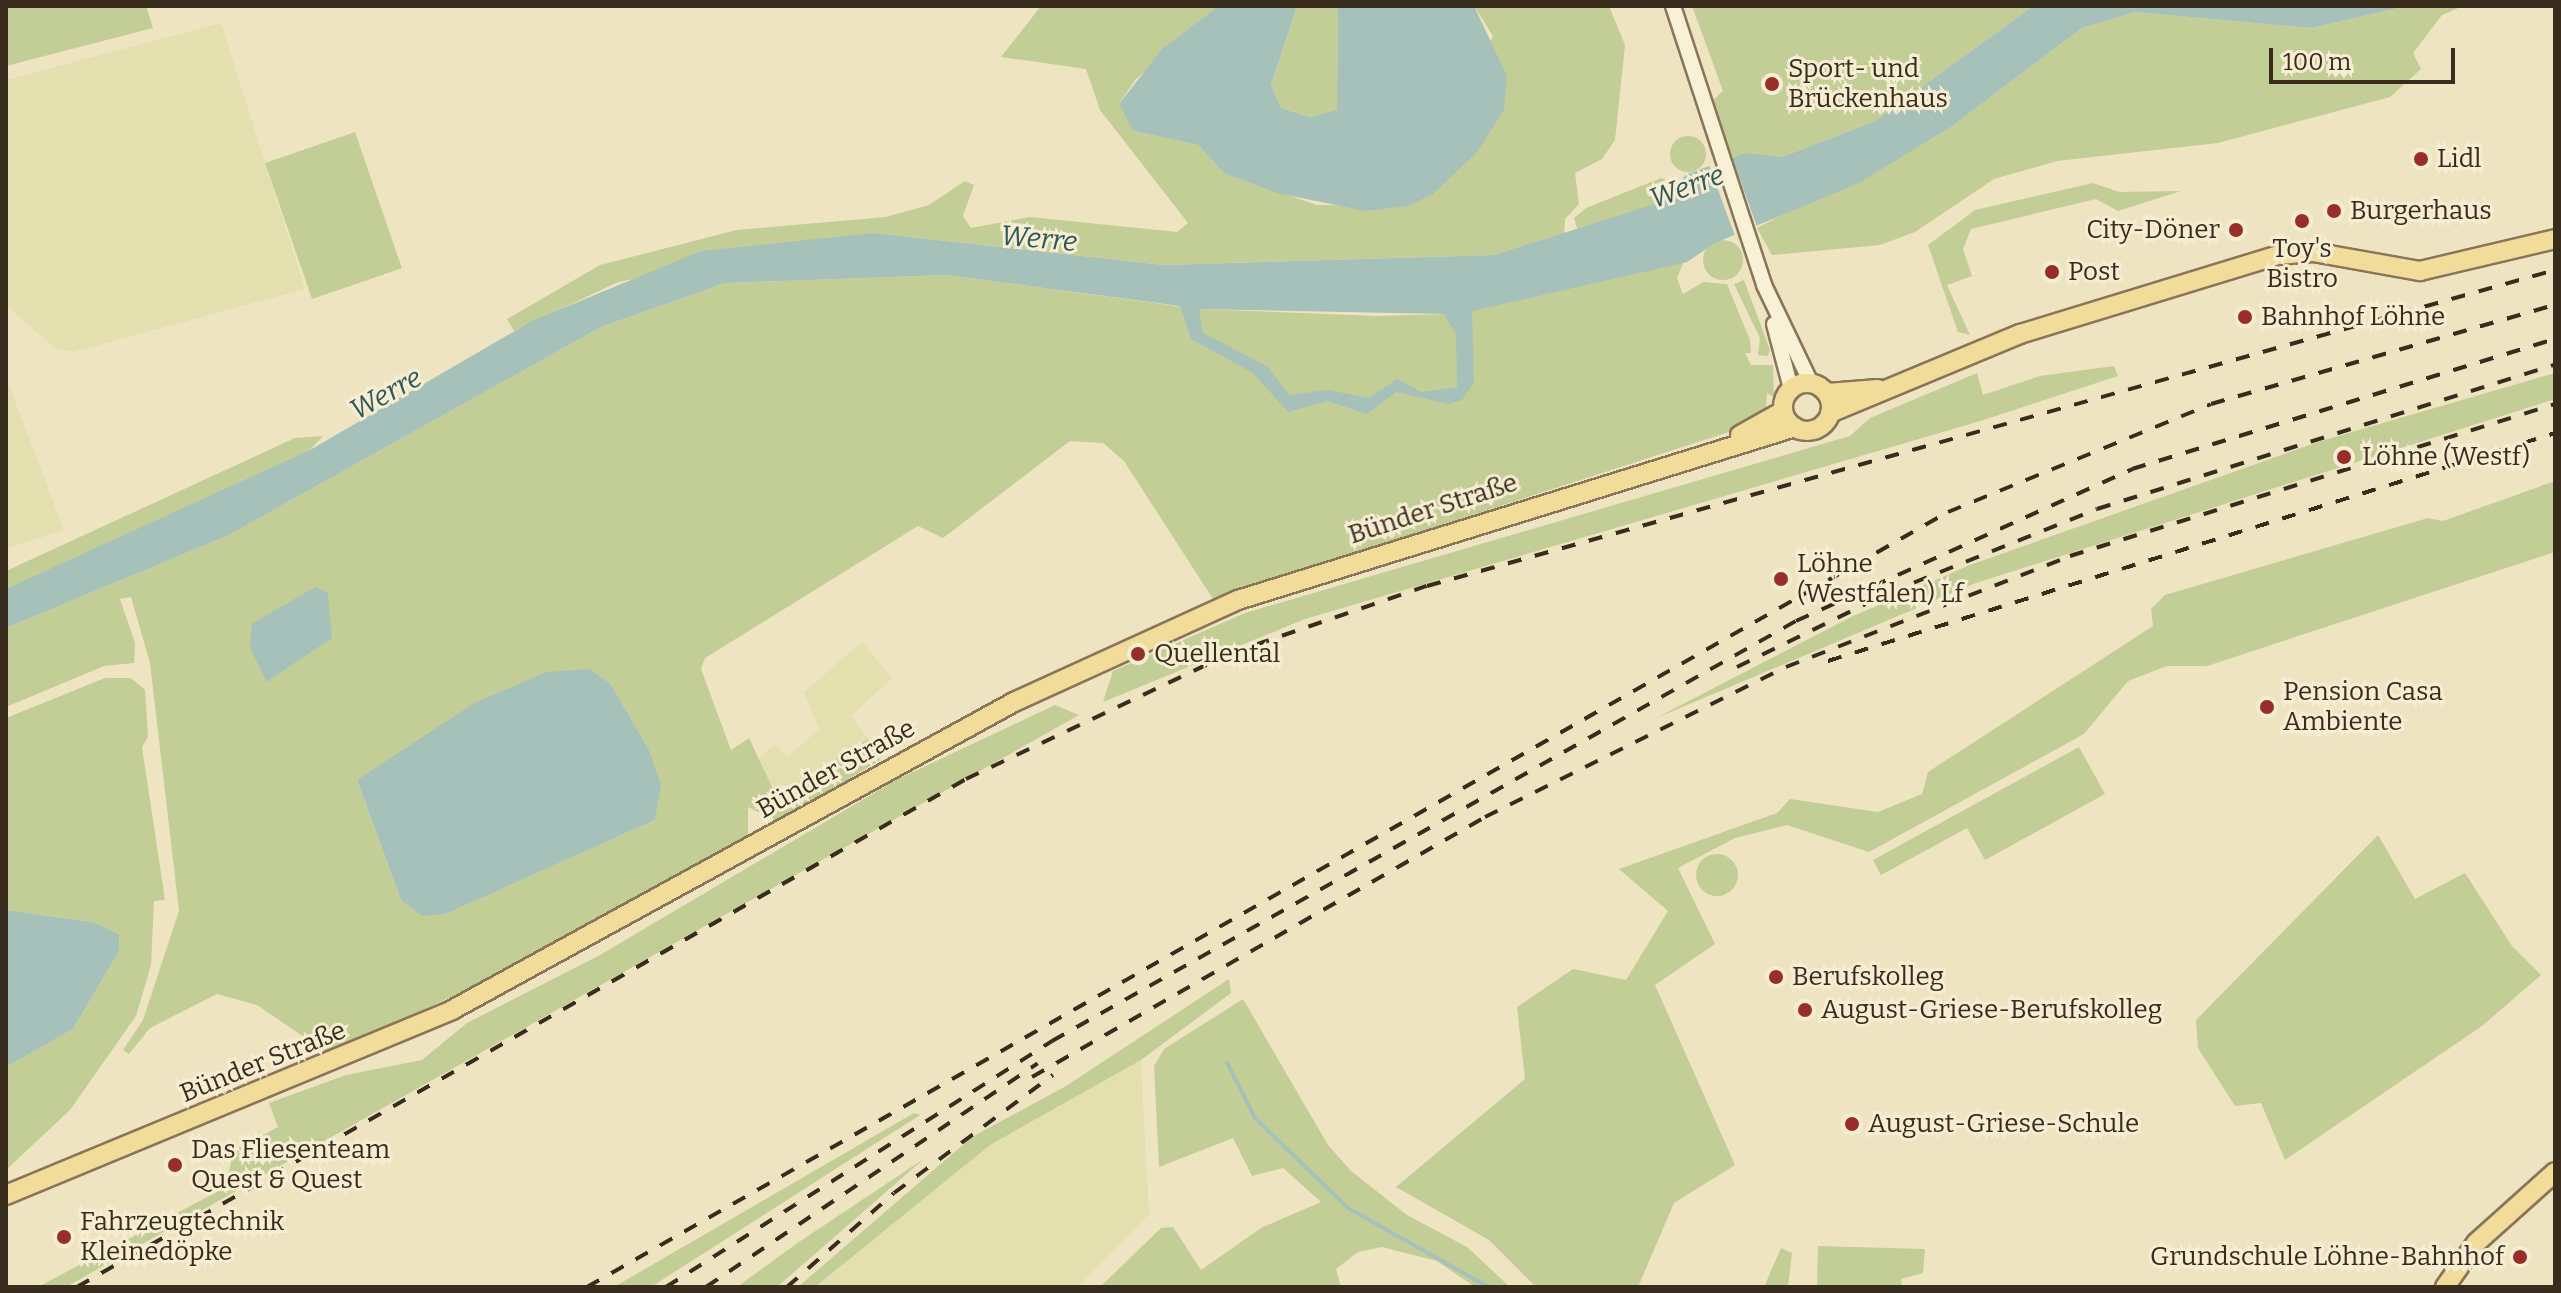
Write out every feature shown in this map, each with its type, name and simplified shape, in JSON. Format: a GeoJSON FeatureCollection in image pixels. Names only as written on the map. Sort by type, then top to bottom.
{"type":"FeatureCollection","features":[{"type":"Feature","properties":{"kind":"main road"},"geometry":{"type":"LineString","coordinates":[[1716,447],[1795,427],[1820,427],[1830,413],[2076,314],[2279,255],[2313,252],[2420,271],[2555,239]]}},
{"type":"Feature","properties":{"kind":"main road"},"geometry":{"type":"LineString","coordinates":[[1716,447],[1783,411],[1791,389],[1900,386]]}},
{"type":"Feature","properties":{"kind":"main road"},"geometry":{"type":"LineString","coordinates":[[1819,388],[1830,413]]}},
{"type":"Feature","properties":{"kind":"main road"},"geometry":{"type":"LineString","coordinates":[[1783,411],[1795,427]]}},
{"type":"Feature","properties":{"kind":"main road","name":"Bünder Straße"},"geometry":{"type":"LineString","coordinates":[[6,1195],[452,1010],[919,752],[1238,600],[1716,447]]}},
{"type":"Feature","properties":{"kind":"main road"},"geometry":{"type":"LineString","coordinates":[[2445,1287],[2484,1235],[2555,1172]]}},
{"type":"Feature","properties":{"kind":"street"},"geometry":{"type":"LineString","coordinates":[[1673,6],[1719,159],[1764,285],[1791,389]]}},
{"type":"Feature","properties":{"kind":"street"},"geometry":{"type":"LineString","coordinates":[[1764,285],[1819,388]]}},
{"type":"Feature","properties":{"kind":"shaded area"},"geometry":{"type":"Polygon","coordinates":[[[221,23],[305,289],[73,352],[56,349],[6,305],[6,80],[221,23]]]}},
{"type":"Feature","properties":{"kind":"shaded area"},"geometry":{"type":"Polygon","coordinates":[[[6,377],[64,530],[6,549],[6,377]]]}},
{"type":"Feature","properties":{"kind":"shaded area"},"geometry":{"type":"Polygon","coordinates":[[[862,642],[892,678],[851,716],[868,739],[784,792],[774,791],[759,758],[775,744],[787,757],[819,729],[804,692],[862,642]]]}},
{"type":"Feature","properties":{"kind":"shaded area"},"geometry":{"type":"Polygon","coordinates":[[[1141,1060],[1149,1214],[1078,1287],[815,1287],[990,1145],[1141,1060]]]}},
{"type":"Feature","properties":{"kind":"green space"},"geometry":{"type":"Polygon","coordinates":[[[6,6],[146,6],[153,28],[6,66],[6,6]]]}},
{"type":"Feature","properties":{"kind":"green space"},"geometry":{"type":"Polygon","coordinates":[[[1041,6],[1219,6],[1135,80],[1119,104],[1133,131],[1198,145],[1224,173],[1317,205],[1408,206],[1493,36],[1474,6],[1609,6],[1625,45],[1615,140],[1602,159],[1575,173],[1579,204],[1565,219],[1564,236],[1495,255],[1164,265],[874,233],[618,282],[514,331],[507,319],[600,265],[737,230],[886,217],[929,205],[965,181],[974,185],[963,216],[971,228],[1030,217],[1177,232],[1188,223],[1100,110],[1086,69],[1001,57],[1041,6]]]}},
{"type":"Feature","properties":{"kind":"green space"},"geometry":{"type":"Polygon","coordinates":[[[1297,6],[1338,6],[1337,111],[1310,117],[1281,108],[1271,85],[1297,6]]]}},
{"type":"Feature","properties":{"kind":"green space"},"geometry":{"type":"Polygon","coordinates":[[[1692,6],[2033,6],[1875,121],[1782,157],[1733,158],[1711,102],[1723,91],[1692,6]]]}},
{"type":"Feature","properties":{"kind":"green space"},"geometry":{"type":"Polygon","coordinates":[[[2408,6],[2463,6],[2442,15],[2413,53],[2421,69],[2390,97],[2218,143],[2057,161],[1994,179],[1915,232],[1880,245],[1772,255],[1757,228],[1955,124],[2082,28],[2135,12],[2311,28],[2408,6]]]}},
{"type":"Feature","properties":{"kind":"green space"},"geometry":{"type":"Polygon","coordinates":[[[355,132],[402,268],[312,299],[265,163],[355,132]]]}},
{"type":"Feature","properties":{"kind":"green space"},"geometry":{"type":"Polygon","coordinates":[[[1688,136],[1701,141],[1706,154],[1701,167],[1688,172],[1675,167],[1670,154],[1675,141],[1688,136]]]}},
{"type":"Feature","properties":{"kind":"green space"},"geometry":{"type":"Polygon","coordinates":[[[1661,178],[1674,184],[1658,203],[1578,231],[1574,218],[1586,208],[1661,178]]]}},
{"type":"Feature","properties":{"kind":"green space"},"geometry":{"type":"Polygon","coordinates":[[[2093,183],[2119,192],[2181,191],[2118,211],[2096,199],[1971,229],[1963,249],[1972,276],[1947,285],[1970,335],[1958,332],[1928,245],[1975,210],[2093,183]]]}},
{"type":"Feature","properties":{"kind":"green space"},"geometry":{"type":"Polygon","coordinates":[[[1723,240],[1737,246],[1743,260],[1737,274],[1723,280],[1709,274],[1703,260],[1709,246],[1723,240]]]}},
{"type":"Feature","properties":{"kind":"green space"},"geometry":{"type":"Polygon","coordinates":[[[1684,261],[1677,278],[1683,294],[1703,282],[1727,284],[1750,340],[1751,353],[1745,353],[1751,365],[1773,365],[1774,397],[1767,393],[1766,410],[1735,430],[1213,599],[1124,461],[1103,443],[1070,441],[943,538],[918,526],[705,658],[701,669],[731,750],[749,738],[774,791],[784,792],[868,739],[880,760],[779,822],[748,807],[748,836],[551,950],[329,1054],[257,1005],[217,994],[150,1028],[129,1054],[123,1050],[143,1020],[179,911],[150,663],[131,597],[120,599],[135,643],[134,663],[104,666],[6,707],[6,628],[227,536],[601,327],[725,283],[947,275],[1199,309],[1377,316],[1444,314],[1684,261]],[[590,669],[357,780],[401,900],[446,914],[655,820],[648,748],[610,683],[590,669]]]}},
{"type":"Feature","properties":{"kind":"green space"},"geometry":{"type":"Polygon","coordinates":[[[1744,280],[1770,350],[1768,356],[1758,355],[1760,338],[1734,284],[1744,280]]]}},
{"type":"Feature","properties":{"kind":"green space"},"geometry":{"type":"Polygon","coordinates":[[[2114,366],[2118,376],[1977,422],[1305,619],[1103,702],[1113,671],[1245,613],[1850,436],[1870,418],[1977,373],[1983,395],[2040,376],[2114,366]]]}},
{"type":"Feature","properties":{"kind":"green space"},"geometry":{"type":"Polygon","coordinates":[[[2555,373],[2555,399],[1976,583],[1654,719],[1851,617],[1970,565],[2321,441],[2555,373]]]}},
{"type":"Feature","properties":{"kind":"green space"},"geometry":{"type":"Polygon","coordinates":[[[323,436],[310,450],[189,510],[6,589],[6,571],[295,438],[323,436]]]}},
{"type":"Feature","properties":{"kind":"green space"},"geometry":{"type":"Polygon","coordinates":[[[2555,481],[2555,552],[2207,666],[2167,666],[2128,681],[2084,734],[1869,852],[1787,825],[1735,838],[1678,868],[1715,944],[1655,985],[1735,1165],[1674,1203],[1638,1287],[1536,1287],[1489,1240],[1396,1187],[1525,1079],[1517,1007],[1573,969],[1626,980],[1668,911],[1619,869],[1777,813],[1790,799],[1878,812],[1922,794],[1928,772],[2153,626],[2151,609],[2165,595],[2428,518],[2443,521],[2555,481]]]}},
{"type":"Feature","properties":{"kind":"green space"},"geometry":{"type":"Polygon","coordinates":[[[105,678],[131,678],[145,690],[148,737],[142,747],[165,900],[154,901],[151,965],[136,1016],[70,1110],[6,1170],[6,1067],[73,1029],[119,951],[119,934],[93,922],[6,910],[6,718],[105,678]]]}},
{"type":"Feature","properties":{"kind":"green space"},"geometry":{"type":"Polygon","coordinates":[[[1055,705],[1079,715],[66,1287],[38,1287],[226,1187],[233,1151],[278,1127],[269,1103],[346,1075],[422,1060],[467,1023],[600,955],[896,780],[1055,705]]]}},
{"type":"Feature","properties":{"kind":"green space"},"geometry":{"type":"Polygon","coordinates":[[[2079,747],[2105,794],[1985,860],[1967,828],[1881,875],[1873,860],[2079,747]]]}},
{"type":"Feature","properties":{"kind":"green space"},"geometry":{"type":"Polygon","coordinates":[[[2378,835],[2415,899],[2465,873],[2512,946],[2541,975],[2482,1026],[2285,1160],[2261,1103],[2235,1106],[2198,1048],[2196,1020],[2378,835]]]}},
{"type":"Feature","properties":{"kind":"green space"},"geometry":{"type":"Polygon","coordinates":[[[1717,854],[1732,860],[1738,875],[1732,890],[1717,896],[1702,890],[1696,875],[1702,860],[1717,854]]]}},
{"type":"Feature","properties":{"kind":"green space"},"geometry":{"type":"Polygon","coordinates":[[[1229,979],[1231,993],[1141,1060],[990,1145],[815,1287],[798,1287],[972,1137],[1066,1086],[1229,979]]]}},
{"type":"Feature","properties":{"kind":"green space"},"geometry":{"type":"Polygon","coordinates":[[[1243,999],[1328,1145],[1351,1171],[1407,1215],[1467,1247],[1510,1287],[1475,1287],[1437,1261],[1382,1247],[1358,1252],[1336,1269],[1341,1287],[1100,1287],[1161,1228],[1173,1227],[1201,1270],[1261,1228],[1321,1202],[1283,1168],[1252,1176],[1233,1138],[1159,1167],[1154,1066],[1164,1049],[1243,999]]]}},
{"type":"Feature","properties":{"kind":"green space"},"geometry":{"type":"Polygon","coordinates":[[[914,1113],[920,1115],[651,1287],[614,1287],[914,1113]]]}},
{"type":"Feature","properties":{"kind":"green space"},"geometry":{"type":"Polygon","coordinates":[[[925,1158],[777,1287],[737,1287],[799,1242],[925,1158]]]}},
{"type":"Feature","properties":{"kind":"green space"},"geometry":{"type":"Polygon","coordinates":[[[1818,1246],[1925,1249],[1923,1273],[1901,1279],[1902,1287],[1817,1287],[1818,1246]]]}},
{"type":"Feature","properties":{"kind":"green space"},"geometry":{"type":"Polygon","coordinates":[[[1781,1248],[1792,1253],[1788,1287],[1764,1287],[1781,1248]]]}},
{"type":"Feature","properties":{"kind":"water"},"geometry":{"type":"Polygon","coordinates":[[[1219,6],[1297,6],[1271,85],[1281,108],[1310,117],[1337,110],[1338,6],[1474,6],[1507,76],[1504,110],[1477,152],[1433,194],[1408,206],[1365,211],[1277,193],[1224,173],[1198,145],[1133,131],[1119,104],[1162,49],[1219,6]]]}},
{"type":"Feature","properties":{"kind":"water","name":"Werre"},"geometry":{"type":"Polygon","coordinates":[[[2033,6],[2408,6],[2311,28],[2135,12],[2082,28],[1955,124],[1859,183],[1715,243],[1687,262],[1472,311],[1474,382],[1462,400],[1448,404],[1396,392],[1367,414],[1328,401],[1288,412],[1253,373],[1191,339],[1180,306],[947,275],[725,283],[601,327],[227,536],[6,628],[6,589],[310,450],[532,321],[701,251],[874,233],[1164,265],[1495,255],[1658,203],[1687,174],[1746,153],[1782,157],[1875,121],[2033,6]],[[1199,309],[1203,333],[1267,366],[1289,395],[1328,390],[1369,398],[1397,379],[1421,392],[1457,387],[1456,334],[1444,314],[1199,309]]]}},
{"type":"Feature","properties":{"kind":"water"},"geometry":{"type":"Polygon","coordinates":[[[315,587],[328,593],[332,638],[266,682],[250,647],[252,624],[315,587]]]}},
{"type":"Feature","properties":{"kind":"water"},"geometry":{"type":"Polygon","coordinates":[[[590,669],[610,683],[648,748],[661,784],[655,820],[446,914],[422,916],[401,900],[357,780],[476,702],[547,672],[590,669]]]}},
{"type":"Feature","properties":{"kind":"water"},"geometry":{"type":"Polygon","coordinates":[[[6,910],[93,922],[119,934],[119,951],[73,1029],[6,1067],[6,910]]]}},
{"type":"Feature","properties":{"kind":"pier"},"geometry":{"type":"Polygon","coordinates":[[[1731,155],[1758,230],[1736,238],[1708,163],[1731,155]]]}},
{"type":"Feature","properties":{"kind":"waterway"},"geometry":{"type":"LineString","coordinates":[[1227,1063],[1255,1118],[1348,1208],[1488,1287]]}},
{"type":"Feature","properties":{"kind":"railway"},"geometry":{"type":"LineString","coordinates":[[77,1287],[966,779],[1229,654],[1427,586],[2555,270]]}},
{"type":"Feature","properties":{"kind":"railway"},"geometry":{"type":"LineString","coordinates":[[587,1287],[1948,512],[2211,404],[2555,305]]}},
{"type":"Feature","properties":{"kind":"railway"},"geometry":{"type":"LineString","coordinates":[[666,1287],[1052,1041],[1796,621],[2132,469],[2555,339]]}},
{"type":"Feature","properties":{"kind":"railway"},"geometry":{"type":"LineString","coordinates":[[1737,667],[1888,593],[2097,509],[2555,365]]}},
{"type":"Feature","properties":{"kind":"railway"},"geometry":{"type":"LineString","coordinates":[[1032,1077],[1485,817],[1786,667],[2070,556],[2555,404]]}},
{"type":"Feature","properties":{"kind":"railway"},"geometry":{"type":"LineString","coordinates":[[1828,661],[2555,433]]}},
{"type":"Feature","properties":{"kind":"railway"},"geometry":{"type":"LineString","coordinates":[[706,1287],[1038,1063]]}},
{"type":"Feature","properties":{"kind":"railway"},"geometry":{"type":"LineString","coordinates":[[787,1287],[894,1193],[1053,1075]]}},
{"type":"Feature","properties":{"kind":"place","name":"Sport- und Brückenhaus"},"geometry":{"type":"Point","coordinates":[1772,84]}},
{"type":"Feature","properties":{"kind":"place","name":"Lidl"},"geometry":{"type":"Point","coordinates":[2421,159]}},
{"type":"Feature","properties":{"kind":"place","name":"Burgerhaus"},"geometry":{"type":"Point","coordinates":[2334,211]}},
{"type":"Feature","properties":{"kind":"place","name":"Toy's Bistro"},"geometry":{"type":"Point","coordinates":[2302,221]}},
{"type":"Feature","properties":{"kind":"place","name":"City-Döner"},"geometry":{"type":"Point","coordinates":[2236,230]}},
{"type":"Feature","properties":{"kind":"place","name":"Post"},"geometry":{"type":"Point","coordinates":[2052,272]}},
{"type":"Feature","properties":{"kind":"place","name":"Bahnhof Löhne"},"geometry":{"type":"Point","coordinates":[2245,317]}},
{"type":"Feature","properties":{"kind":"place","name":"Löhne (Westf)"},"geometry":{"type":"Point","coordinates":[2344,457]}},
{"type":"Feature","properties":{"kind":"place","name":"Löhne (Westfalen) Lf"},"geometry":{"type":"Point","coordinates":[1781,579]}},
{"type":"Feature","properties":{"kind":"place","name":"Quellental"},"geometry":{"type":"Point","coordinates":[1138,654]}},
{"type":"Feature","properties":{"kind":"place","name":"Pension Casa Ambiente"},"geometry":{"type":"Point","coordinates":[2267,707]}},
{"type":"Feature","properties":{"kind":"place","name":"Berufskolleg"},"geometry":{"type":"Point","coordinates":[1776,977]}},
{"type":"Feature","properties":{"kind":"place","name":"August-Griese-Berufskolleg"},"geometry":{"type":"Point","coordinates":[1805,1010]}},
{"type":"Feature","properties":{"kind":"place","name":"August-Griese-Schule"},"geometry":{"type":"Point","coordinates":[1852,1124]}},
{"type":"Feature","properties":{"kind":"place","name":"Das Fliesenteam Quest & Quest"},"geometry":{"type":"Point","coordinates":[175,1165]}},
{"type":"Feature","properties":{"kind":"place","name":"Fahrzeugtechnik Kleinedöpke"},"geometry":{"type":"Point","coordinates":[64,1237]}},
{"type":"Feature","properties":{"kind":"place","name":"Grundschule Löhne-Bahnhof"},"geometry":{"type":"Point","coordinates":[2520,1257]}}]}
